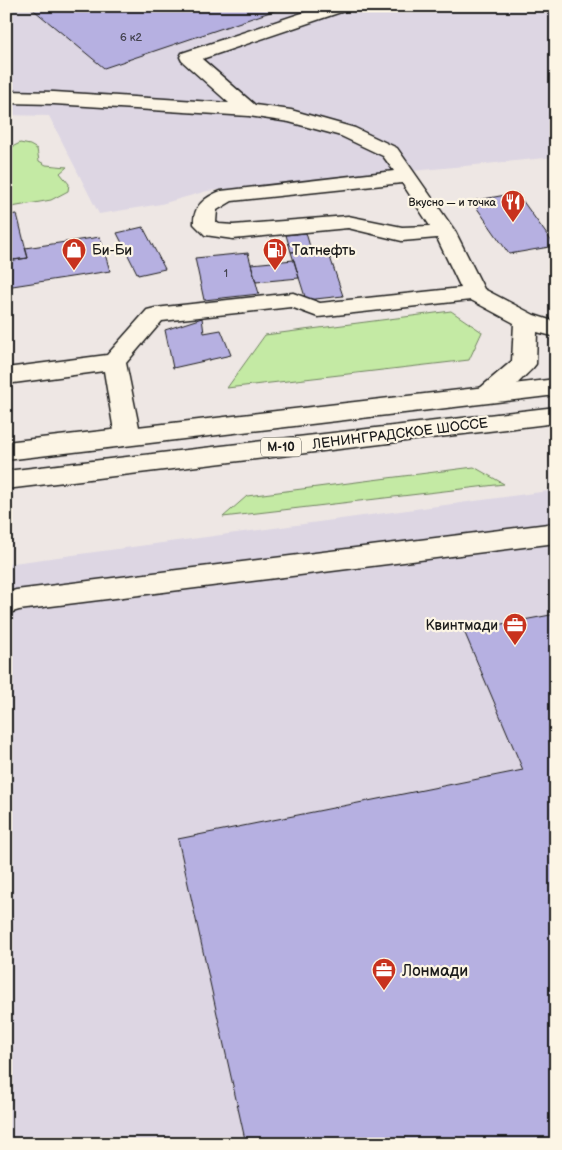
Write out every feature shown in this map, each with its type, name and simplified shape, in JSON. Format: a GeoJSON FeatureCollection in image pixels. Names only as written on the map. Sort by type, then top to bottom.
{"type":"FeatureCollection","features":[{"type":"Feature","properties":{"kind":"main road"},"geometry":{"type":"LineString","coordinates":[[249,110],[189,57],[341,6]]}},
{"type":"Feature","properties":{"kind":"main road"},"geometry":{"type":"LineString","coordinates":[[6,97],[54,98],[249,110],[291,116],[348,132],[390,152],[444,231],[475,292],[526,320],[556,330]]}},
{"type":"Feature","properties":{"kind":"main road"},"geometry":{"type":"LineString","coordinates":[[408,176],[228,195],[208,206],[203,214],[204,224],[213,230],[233,232],[348,222],[402,234],[444,231]]}},
{"type":"Feature","properties":{"kind":"main road"},"geometry":{"type":"LineString","coordinates":[[6,376],[114,362],[156,315],[293,300],[318,310],[475,292]]}},
{"type":"Feature","properties":{"kind":"main road"},"geometry":{"type":"LineString","coordinates":[[488,395],[524,364],[526,320]]}},
{"type":"Feature","properties":{"kind":"main road"},"geometry":{"type":"LineString","coordinates":[[114,362],[128,437]]}},
{"type":"Feature","properties":{"kind":"main road","name":"ЛЕНИНГРАДСКОЕ ШОССЕ"},"geometry":{"type":"LineString","coordinates":[[6,451],[556,387]]}},
{"type":"Feature","properties":{"kind":"main road","name":"ЛЕНИНГРАДСКОЕ ШОССЕ"},"geometry":{"type":"LineString","coordinates":[[6,480],[556,415]]}},
{"type":"Feature","properties":{"kind":"main road"},"geometry":{"type":"LineString","coordinates":[[6,604],[16,600],[556,533]]}},
{"type":"Feature","properties":{"kind":"shaded area"},"geometry":{"type":"Polygon","coordinates":[[[6,6],[556,6],[556,157],[207,191],[161,204],[99,214],[49,116],[6,115],[6,6]]]}},
{"type":"Feature","properties":{"kind":"shaded area"},"geometry":{"type":"Polygon","coordinates":[[[556,490],[556,1144],[6,1144],[6,564],[556,490]]]}},
{"type":"Feature","properties":{"kind":"green space"},"geometry":{"type":"Polygon","coordinates":[[[20,143],[37,149],[39,161],[46,165],[67,167],[60,173],[69,184],[68,191],[51,200],[6,208],[6,150],[20,143]]]}},
{"type":"Feature","properties":{"kind":"green space"},"geometry":{"type":"Polygon","coordinates":[[[451,311],[482,332],[469,360],[227,388],[265,335],[451,311]]]}},
{"type":"Feature","properties":{"kind":"green space"},"geometry":{"type":"Polygon","coordinates":[[[474,467],[504,484],[223,517],[247,496],[474,467]]]}},
{"type":"Feature","properties":{"kind":"building"},"geometry":{"type":"Polygon","coordinates":[[[29,6],[288,6],[104,68],[29,6]]]}},
{"type":"Feature","properties":{"kind":"building","name":"Вкусно — и точка"},"geometry":{"type":"Polygon","coordinates":[[[517,193],[555,246],[509,254],[472,201],[517,193]]]}},
{"type":"Feature","properties":{"kind":"building"},"geometry":{"type":"Polygon","coordinates":[[[17,214],[28,258],[6,261],[6,215],[17,214]]]}},
{"type":"Feature","properties":{"kind":"building"},"geometry":{"type":"Polygon","coordinates":[[[143,227],[165,269],[138,275],[117,233],[143,227]]]}},
{"type":"Feature","properties":{"kind":"building"},"geometry":{"type":"Polygon","coordinates":[[[306,233],[311,250],[291,252],[286,235],[306,233]]]}},
{"type":"Feature","properties":{"kind":"building"},"geometry":{"type":"Polygon","coordinates":[[[100,237],[110,271],[6,287],[6,261],[28,258],[25,248],[100,237]]]}},
{"type":"Feature","properties":{"kind":"building"},"geometry":{"type":"Polygon","coordinates":[[[327,248],[343,296],[306,300],[291,252],[327,248]]]}},
{"type":"Feature","properties":{"kind":"building"},"geometry":{"type":"Polygon","coordinates":[[[248,253],[259,294],[204,300],[195,258],[248,253]]]}},
{"type":"Feature","properties":{"kind":"building","name":"Татнефть"},"geometry":{"type":"Polygon","coordinates":[[[294,260],[299,278],[256,282],[251,264],[294,260]]]}},
{"type":"Feature","properties":{"kind":"building"},"geometry":{"type":"Polygon","coordinates":[[[202,318],[204,333],[221,330],[231,355],[173,368],[165,330],[202,318]]]}},
{"type":"Feature","properties":{"kind":"building","name":"Лонмади"},"geometry":{"type":"Polygon","coordinates":[[[556,614],[556,1144],[246,1144],[178,839],[523,770],[464,631],[556,614]]]}},
{"type":"Feature","properties":{"kind":"place","name":"Вкусно — и точка"},"geometry":{"type":"Point","coordinates":[513,223]}},
{"type":"Feature","properties":{"kind":"place","name":"Би-Би"},"geometry":{"type":"Point","coordinates":[74,271]}},
{"type":"Feature","properties":{"kind":"place","name":"Татнефть"},"geometry":{"type":"Point","coordinates":[275,271]}},
{"type":"Feature","properties":{"kind":"place","name":"Квинтмади"},"geometry":{"type":"Point","coordinates":[515,646]}},
{"type":"Feature","properties":{"kind":"place","name":"Лонмади"},"geometry":{"type":"Point","coordinates":[384,991]}}]}
